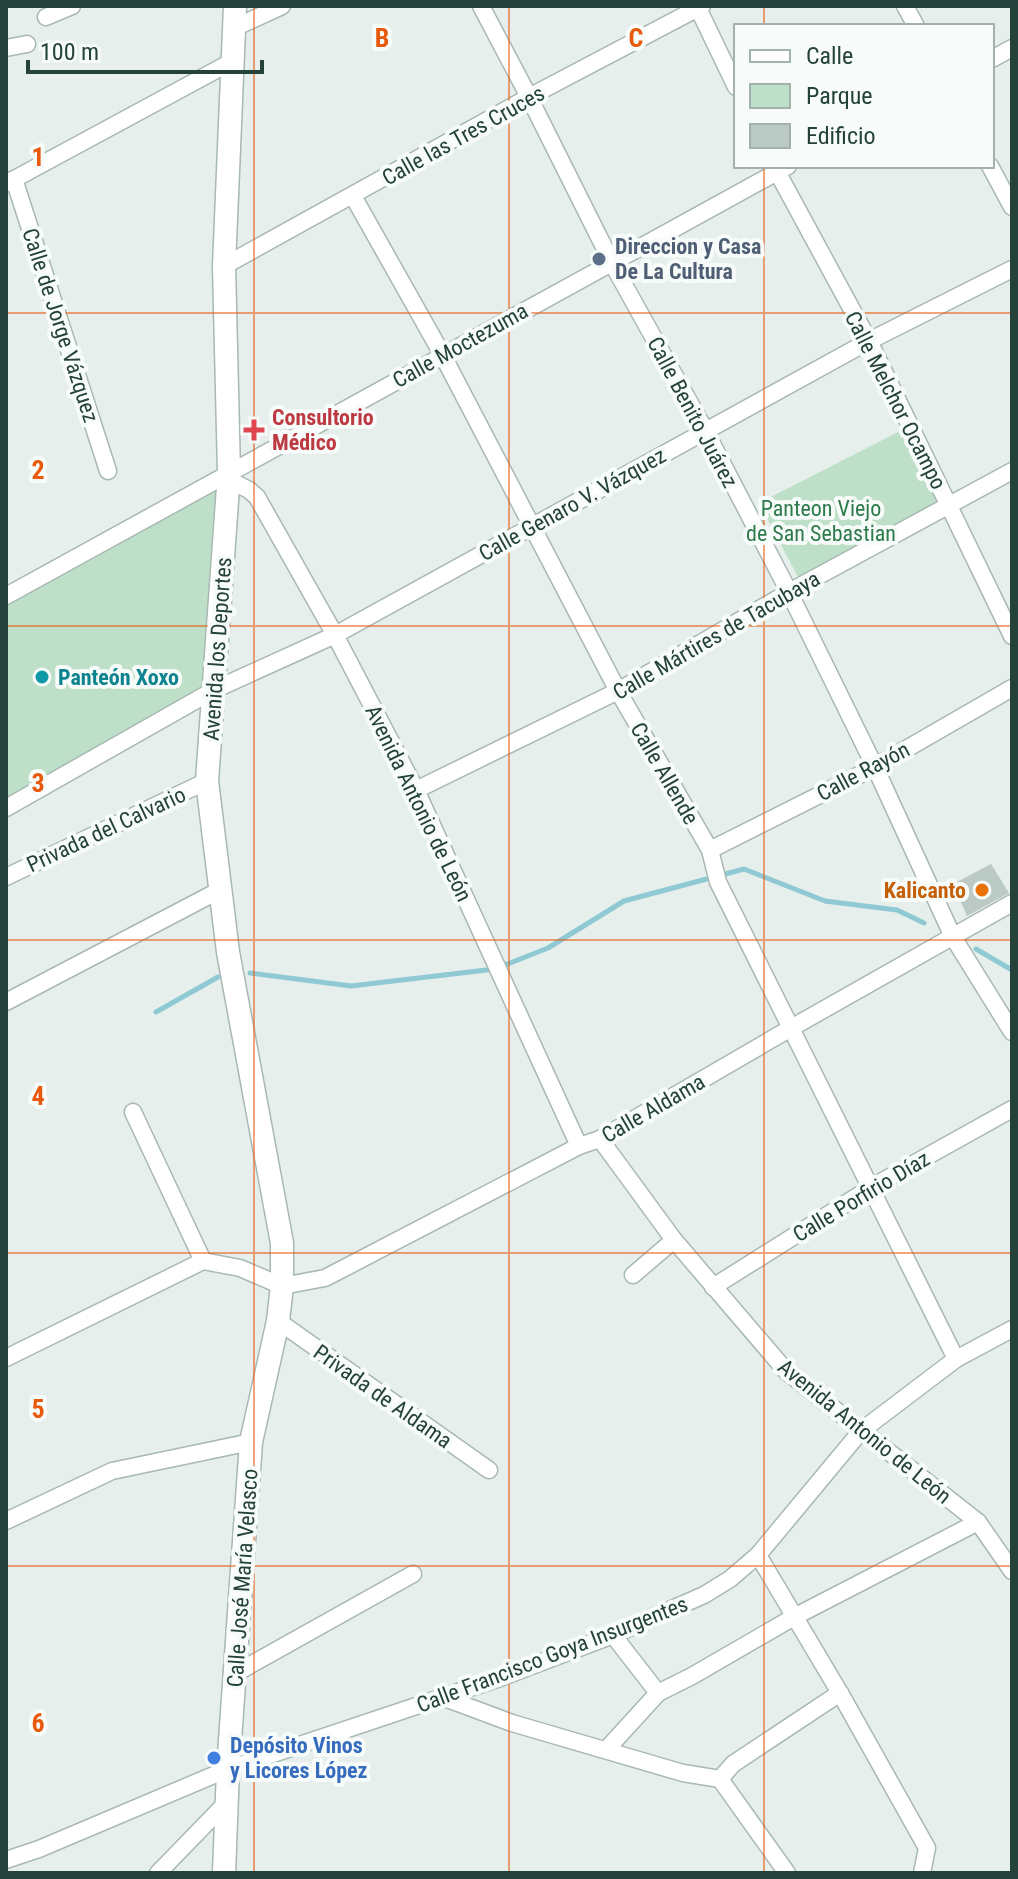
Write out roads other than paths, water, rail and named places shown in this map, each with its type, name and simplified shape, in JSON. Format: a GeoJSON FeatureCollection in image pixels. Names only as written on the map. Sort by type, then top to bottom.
{"type":"FeatureCollection","features":[{"type":"Feature","properties":{"kind":"street"},"geometry":{"type":"LineString","coordinates":[[46,17],[72,6]]}},
{"type":"Feature","properties":{"kind":"street"},"geometry":{"type":"LineString","coordinates":[[234,17],[282,6]]}},
{"type":"Feature","properties":{"kind":"street","name":"Calle Benito Juárez"},"geometry":{"type":"LineString","coordinates":[[481,6],[612,263],[706,432],[789,592],[875,767],[953,937],[1012,1032]]}},
{"type":"Feature","properties":{"kind":"street"},"geometry":{"type":"LineString","coordinates":[[905,6],[915,24]]}},
{"type":"Feature","properties":{"kind":"street"},"geometry":{"type":"LineString","coordinates":[[699,7],[734,83]]}},
{"type":"Feature","properties":{"kind":"street","name":"Calle las Tres Cruces"},"geometry":{"type":"LineString","coordinates":[[224,266],[699,7]]}},
{"type":"Feature","properties":{"kind":"street","name":"Avenida los Deportes"},"geometry":{"type":"LineString","coordinates":[[234,17],[224,266],[229,476],[207,781],[228,952],[282,1243],[282,1286]]}},
{"type":"Feature","properties":{"kind":"street"},"geometry":{"type":"LineString","coordinates":[[6,48],[27,44]]}},
{"type":"Feature","properties":{"kind":"street"},"geometry":{"type":"LineString","coordinates":[[994,58],[1012,48]]}},
{"type":"Feature","properties":{"kind":"street"},"geometry":{"type":"LineString","coordinates":[[10,181],[231,62]]}},
{"type":"Feature","properties":{"kind":"street","name":"Calle Moctezuma"},"geometry":{"type":"LineString","coordinates":[[6,596],[229,476],[442,354],[780,168]]}},
{"type":"Feature","properties":{"kind":"street","name":"Calle Melchor Ocampo"},"geometry":{"type":"LineString","coordinates":[[780,168],[869,341],[1012,636]]}},
{"type":"Feature","properties":{"kind":"street"},"geometry":{"type":"LineString","coordinates":[[991,168],[1012,207]]}},
{"type":"Feature","properties":{"kind":"street","name":"Calle de Jorge Vázquez"},"geometry":{"type":"LineString","coordinates":[[10,181],[108,471]]}},
{"type":"Feature","properties":{"kind":"street","name":"Calle Allende"},"geometry":{"type":"LineString","coordinates":[[353,196],[442,354],[618,691],[712,856],[718,882],[956,1359]]}},
{"type":"Feature","properties":{"kind":"street","name":"Calle Genaro V. Vázquez"},"geometry":{"type":"LineString","coordinates":[[6,808],[214,690],[335,635],[869,341],[1012,269]]}},
{"type":"Feature","properties":{"kind":"street","name":"Calle Mártires de Tacubaya"},"geometry":{"type":"LineString","coordinates":[[416,790],[618,691],[789,592],[1012,471]]}},
{"type":"Feature","properties":{"kind":"street","name":"Avenida Antonio de León"},"geometry":{"type":"LineString","coordinates":[[229,476],[257,497],[335,635],[416,790],[579,1146]]}},
{"type":"Feature","properties":{"kind":"street","name":"Calle Rayón"},"geometry":{"type":"LineString","coordinates":[[712,856],[1012,688]]}},
{"type":"Feature","properties":{"kind":"street","name":"Privada del Calvario"},"geometry":{"type":"LineString","coordinates":[[6,877],[207,781]]}},
{"type":"Feature","properties":{"kind":"street"},"geometry":{"type":"LineString","coordinates":[[6,1002],[220,890]]}},
{"type":"Feature","properties":{"kind":"street","name":"Calle Aldama"},"geometry":{"type":"LineString","coordinates":[[282,1286],[325,1278],[579,1146],[600,1139],[1012,903]]}},
{"type":"Feature","properties":{"kind":"street","name":"Calle Porfirio Díaz"},"geometry":{"type":"LineString","coordinates":[[713,1287],[872,1187],[1012,1109]]}},
{"type":"Feature","properties":{"kind":"street"},"geometry":{"type":"LineString","coordinates":[[133,1112],[203,1261]]}},
{"type":"Feature","properties":{"kind":"street","name":"Avenida Antonio de León"},"geometry":{"type":"LineString","coordinates":[[600,1139],[674,1240],[786,1371],[978,1522],[1012,1571]]}},
{"type":"Feature","properties":{"kind":"street"},"geometry":{"type":"LineString","coordinates":[[633,1275],[674,1240]]}},
{"type":"Feature","properties":{"kind":"street"},"geometry":{"type":"LineString","coordinates":[[6,1358],[203,1261],[240,1268],[282,1286]]}},
{"type":"Feature","properties":{"kind":"street","name":"Calle José María Velasco"},"geometry":{"type":"LineString","coordinates":[[229,1872],[228,1769],[251,1442],[278,1321],[282,1286]]}},
{"type":"Feature","properties":{"kind":"street","name":"Privada de Aldama"},"geometry":{"type":"LineString","coordinates":[[278,1321],[489,1470]]}},
{"type":"Feature","properties":{"kind":"street","name":"Calle Francisco Goya Insurgentes"},"geometry":{"type":"LineString","coordinates":[[6,1860],[228,1769],[613,1635],[704,1595],[730,1579],[758,1555],[861,1431],[956,1359],[1012,1329]]}},
{"type":"Feature","properties":{"kind":"street"},"geometry":{"type":"LineString","coordinates":[[6,1521],[112,1471],[251,1442]]}},
{"type":"Feature","properties":{"kind":"street"},"geometry":{"type":"LineString","coordinates":[[606,1750],[658,1693],[794,1617],[978,1522]]}},
{"type":"Feature","properties":{"kind":"street"},"geometry":{"type":"LineString","coordinates":[[758,1555],[927,1848],[922,1873]]}},
{"type":"Feature","properties":{"kind":"street"},"geometry":{"type":"LineString","coordinates":[[236,1673],[413,1574]]}},
{"type":"Feature","properties":{"kind":"street"},"geometry":{"type":"LineString","coordinates":[[613,1635],[658,1693]]}},
{"type":"Feature","properties":{"kind":"street"},"geometry":{"type":"LineString","coordinates":[[720,1779],[733,1764],[840,1693]]}},
{"type":"Feature","properties":{"kind":"street"},"geometry":{"type":"LineString","coordinates":[[442,1697],[512,1723],[683,1773],[720,1779],[787,1873]]}},
{"type":"Feature","properties":{"kind":"street"},"geometry":{"type":"LineString","coordinates":[[158,1873],[228,1801]]}},
{"type":"Feature","properties":{"kind":"waterway"},"geometry":{"type":"LineString","coordinates":[[250,973],[351,986],[495,969],[548,948],[624,901],[744,869],[825,901],[897,910],[924,923]]}},
{"type":"Feature","properties":{"kind":"waterway"},"geometry":{"type":"LineString","coordinates":[[976,949],[1012,970]]}},
{"type":"Feature","properties":{"kind":"waterway"},"geometry":{"type":"LineString","coordinates":[[156,1012],[218,977]]}},
{"type":"Feature","properties":{"kind":"place","name":"Direccion y Casa De La Cultura"},"geometry":{"type":"Point","coordinates":[599,259]}},
{"type":"Feature","properties":{"kind":"place","name":"Consultorio Médico"},"geometry":{"type":"Point","coordinates":[254,430]}},
{"type":"Feature","properties":{"kind":"place","name":"Panteón Xoxo"},"geometry":{"type":"Point","coordinates":[42,677]}},
{"type":"Feature","properties":{"kind":"place","name":"Kalicanto"},"geometry":{"type":"Point","coordinates":[982,890]}},
{"type":"Feature","properties":{"kind":"place","name":"Depósito Vinos y Licores López"},"geometry":{"type":"Point","coordinates":[214,1758]}},
{"type":"Feature","properties":{"kind":"park label","name":"Panteon Viejo de San Sebastian"},"geometry":{"type":"Point","coordinates":[821,520]}}]}
